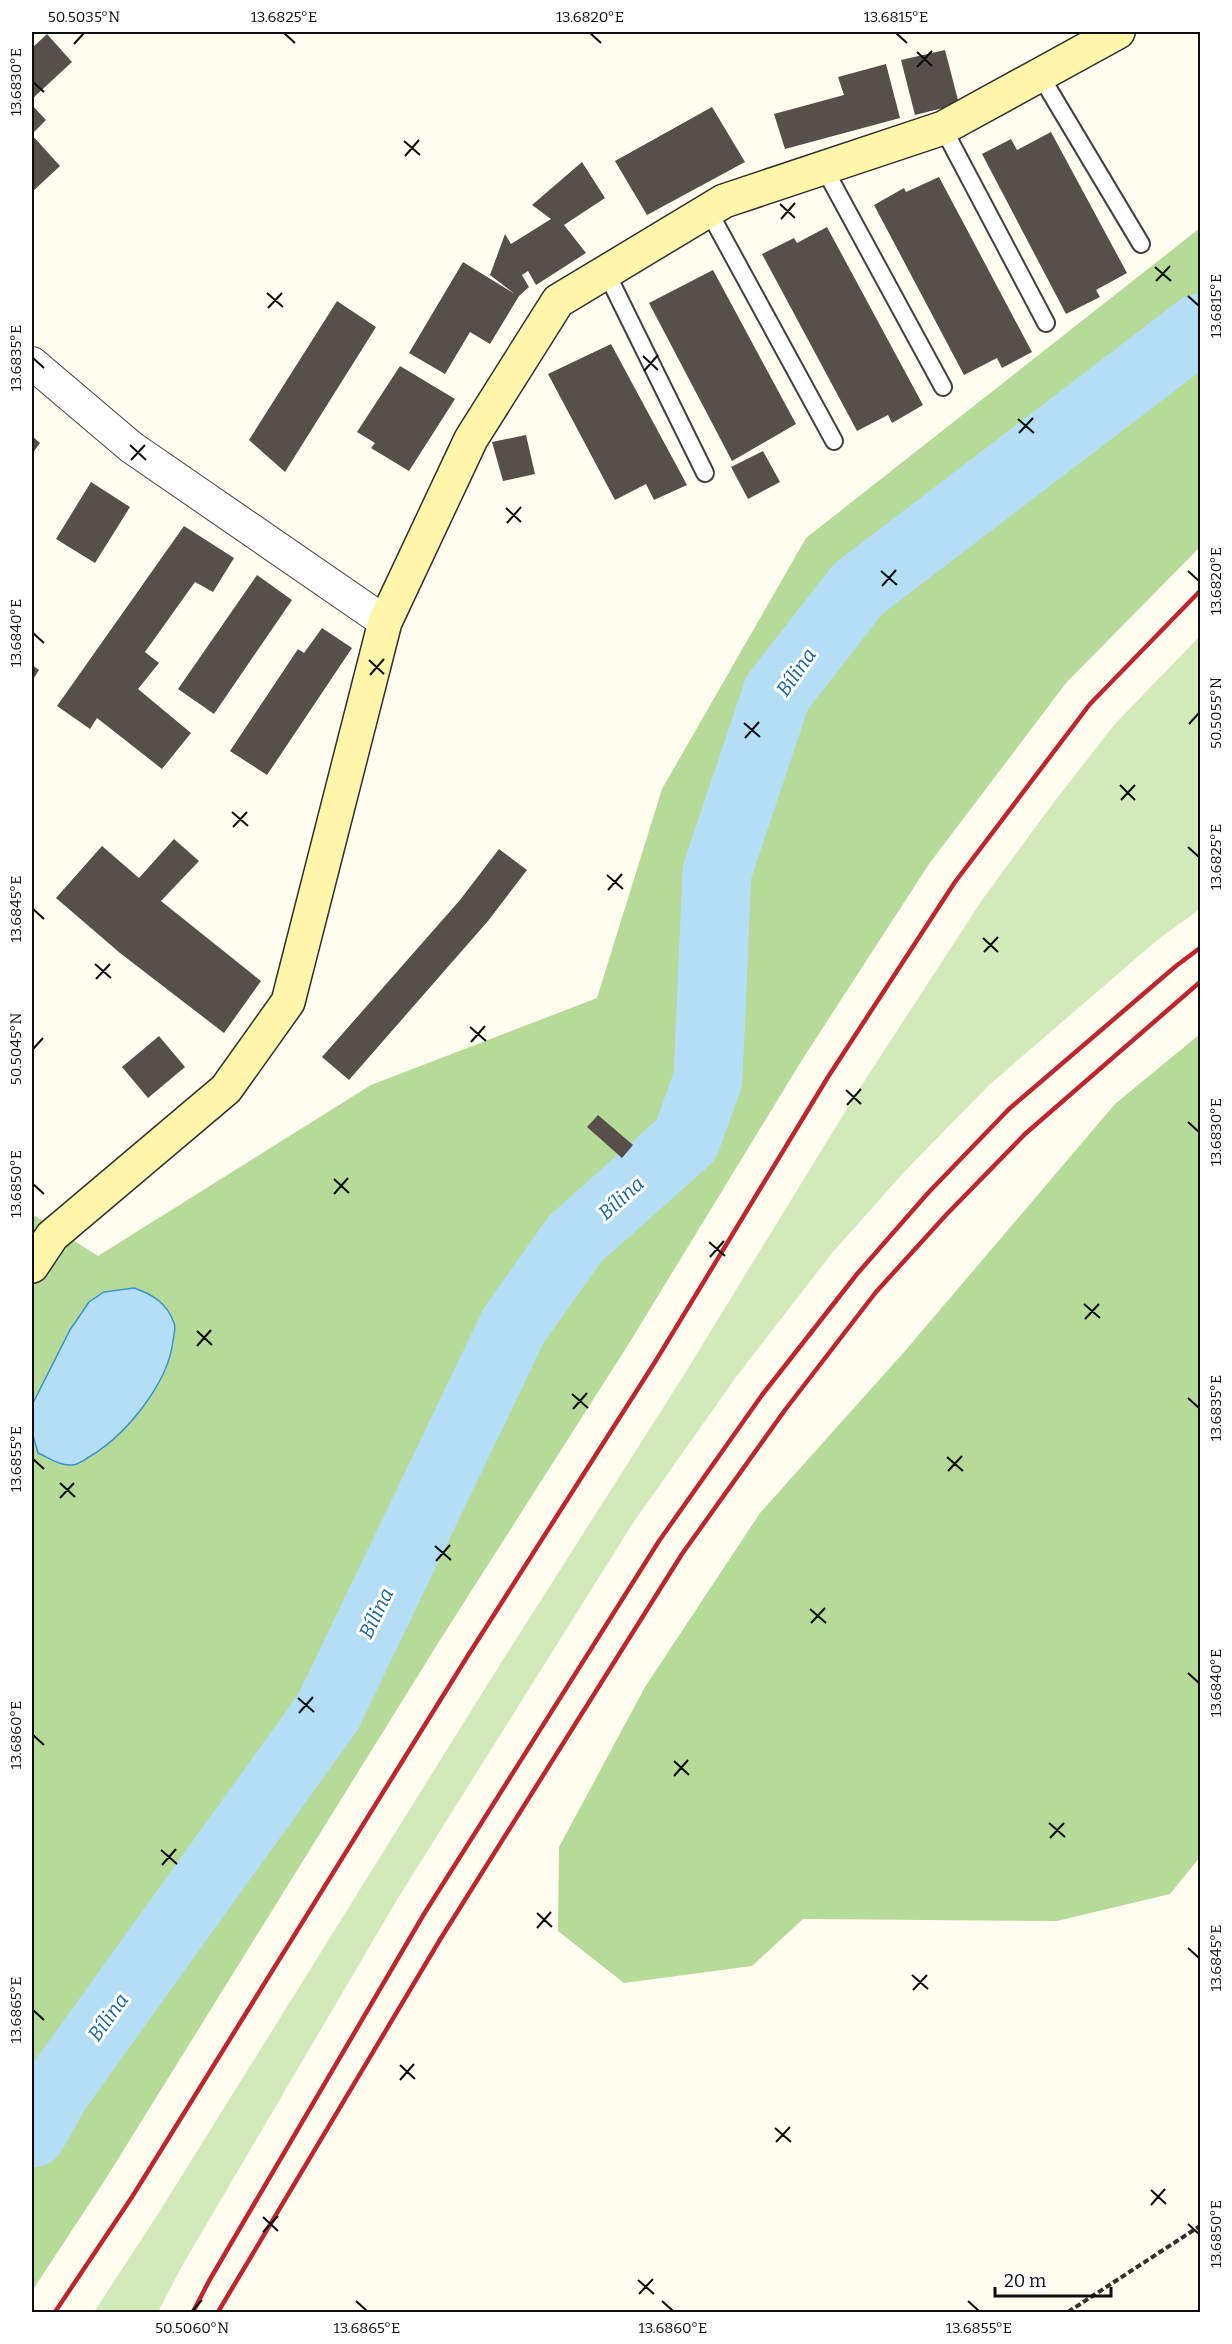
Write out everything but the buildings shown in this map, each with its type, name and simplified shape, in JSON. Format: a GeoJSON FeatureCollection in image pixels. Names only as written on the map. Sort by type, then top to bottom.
{"type":"FeatureCollection","features":[{"type":"Feature","properties":{"kind":"street"},"geometry":{"type":"LineString","coordinates":[[32,1266],[52,1236],[226,1089],[288,1002],[385,622],[471,440],[558,301],[724,201],[943,128],[1118,32]]}},
{"type":"Feature","properties":{"kind":"street"},"geometry":{"type":"LineString","coordinates":[[32,363],[131,447],[385,622]]}},
{"type":"Feature","properties":{"kind":"lane"},"geometry":{"type":"LineString","coordinates":[[1040,75],[1141,244]]}},
{"type":"Feature","properties":{"kind":"lane"},"geometry":{"type":"LineString","coordinates":[[943,128],[1046,323]]}},
{"type":"Feature","properties":{"kind":"lane"},"geometry":{"type":"LineString","coordinates":[[824,168],[943,387]]}},
{"type":"Feature","properties":{"kind":"lane"},"geometry":{"type":"LineString","coordinates":[[708,210],[834,441]]}},
{"type":"Feature","properties":{"kind":"lane"},"geometry":{"type":"LineString","coordinates":[[606,272],[705,473]]}},
{"type":"Feature","properties":{"kind":"path"},"geometry":{"type":"LineString","coordinates":[[1068,2313],[1200,2226]]}},
{"type":"Feature","properties":{"kind":"green space"},"geometry":{"type":"Polygon","coordinates":[[[1200,228],[1200,547],[1066,683],[929,864],[802,1060],[628,1345],[440,1640],[105,2180],[32,2291],[32,1432],[38,1453],[103,1449],[144,1406],[159,1383],[134,1288],[104,1292],[70,1330],[32,1405],[32,1214],[98,1256],[371,1085],[597,998],[662,789],[806,538],[1200,228]]]}},
{"type":"Feature","properties":{"kind":"green space"},"geometry":{"type":"Polygon","coordinates":[[[1200,636],[1200,909],[1156,941],[988,1086],[905,1171],[832,1253],[736,1377],[633,1523],[398,1898],[182,2266],[158,2312],[94,2312],[158,2214],[494,1674],[682,1378],[856,1094],[982,900],[1114,725],[1200,636]]]}},
{"type":"Feature","properties":{"kind":"green space"},"geometry":{"type":"Polygon","coordinates":[[[1200,1034],[1200,1857],[1170,1894],[1057,1921],[803,1919],[752,1966],[624,1983],[558,1931],[559,1847],[645,1687],[760,1513],[905,1351],[1115,1104],[1200,1034]]]}},
{"type":"Feature","properties":{"kind":"water"},"geometry":{"type":"Polygon","coordinates":[[[134,1288],[158,1300],[167,1310],[175,1325],[169,1357],[154,1391],[117,1436],[81,1462],[74,1465],[63,1464],[38,1453],[32,1432],[32,1405],[70,1330],[89,1302],[104,1292],[134,1288]]]}},
{"type":"Feature","properties":{"kind":"waterway","name":"Bílina"},"geometry":{"type":"LineString","coordinates":[[32,2133],[57,2089],[328,1712],[514,1325],[575,1239],[686,1140],[708,1079],[717,872],[777,693],[858,589],[1200,328]]}},
{"type":"Feature","properties":{"kind":"railway"},"geometry":{"type":"LineString","coordinates":[[55,2312],[132,2197],[467,1657],[655,1362],[828,1077],[955,882],[1090,704],[1200,591]]}},
{"type":"Feature","properties":{"kind":"railway"},"geometry":{"type":"LineString","coordinates":[[193,2312],[424,1914],[659,1541],[762,1395],[857,1274],[928,1193],[1009,1109],[1200,948]]}},
{"type":"Feature","properties":{"kind":"railway"},"geometry":{"type":"LineString","coordinates":[[218,2312],[441,1938],[682,1554],[785,1410],[876,1292],[946,1215],[1025,1134],[1200,982]]}}]}
